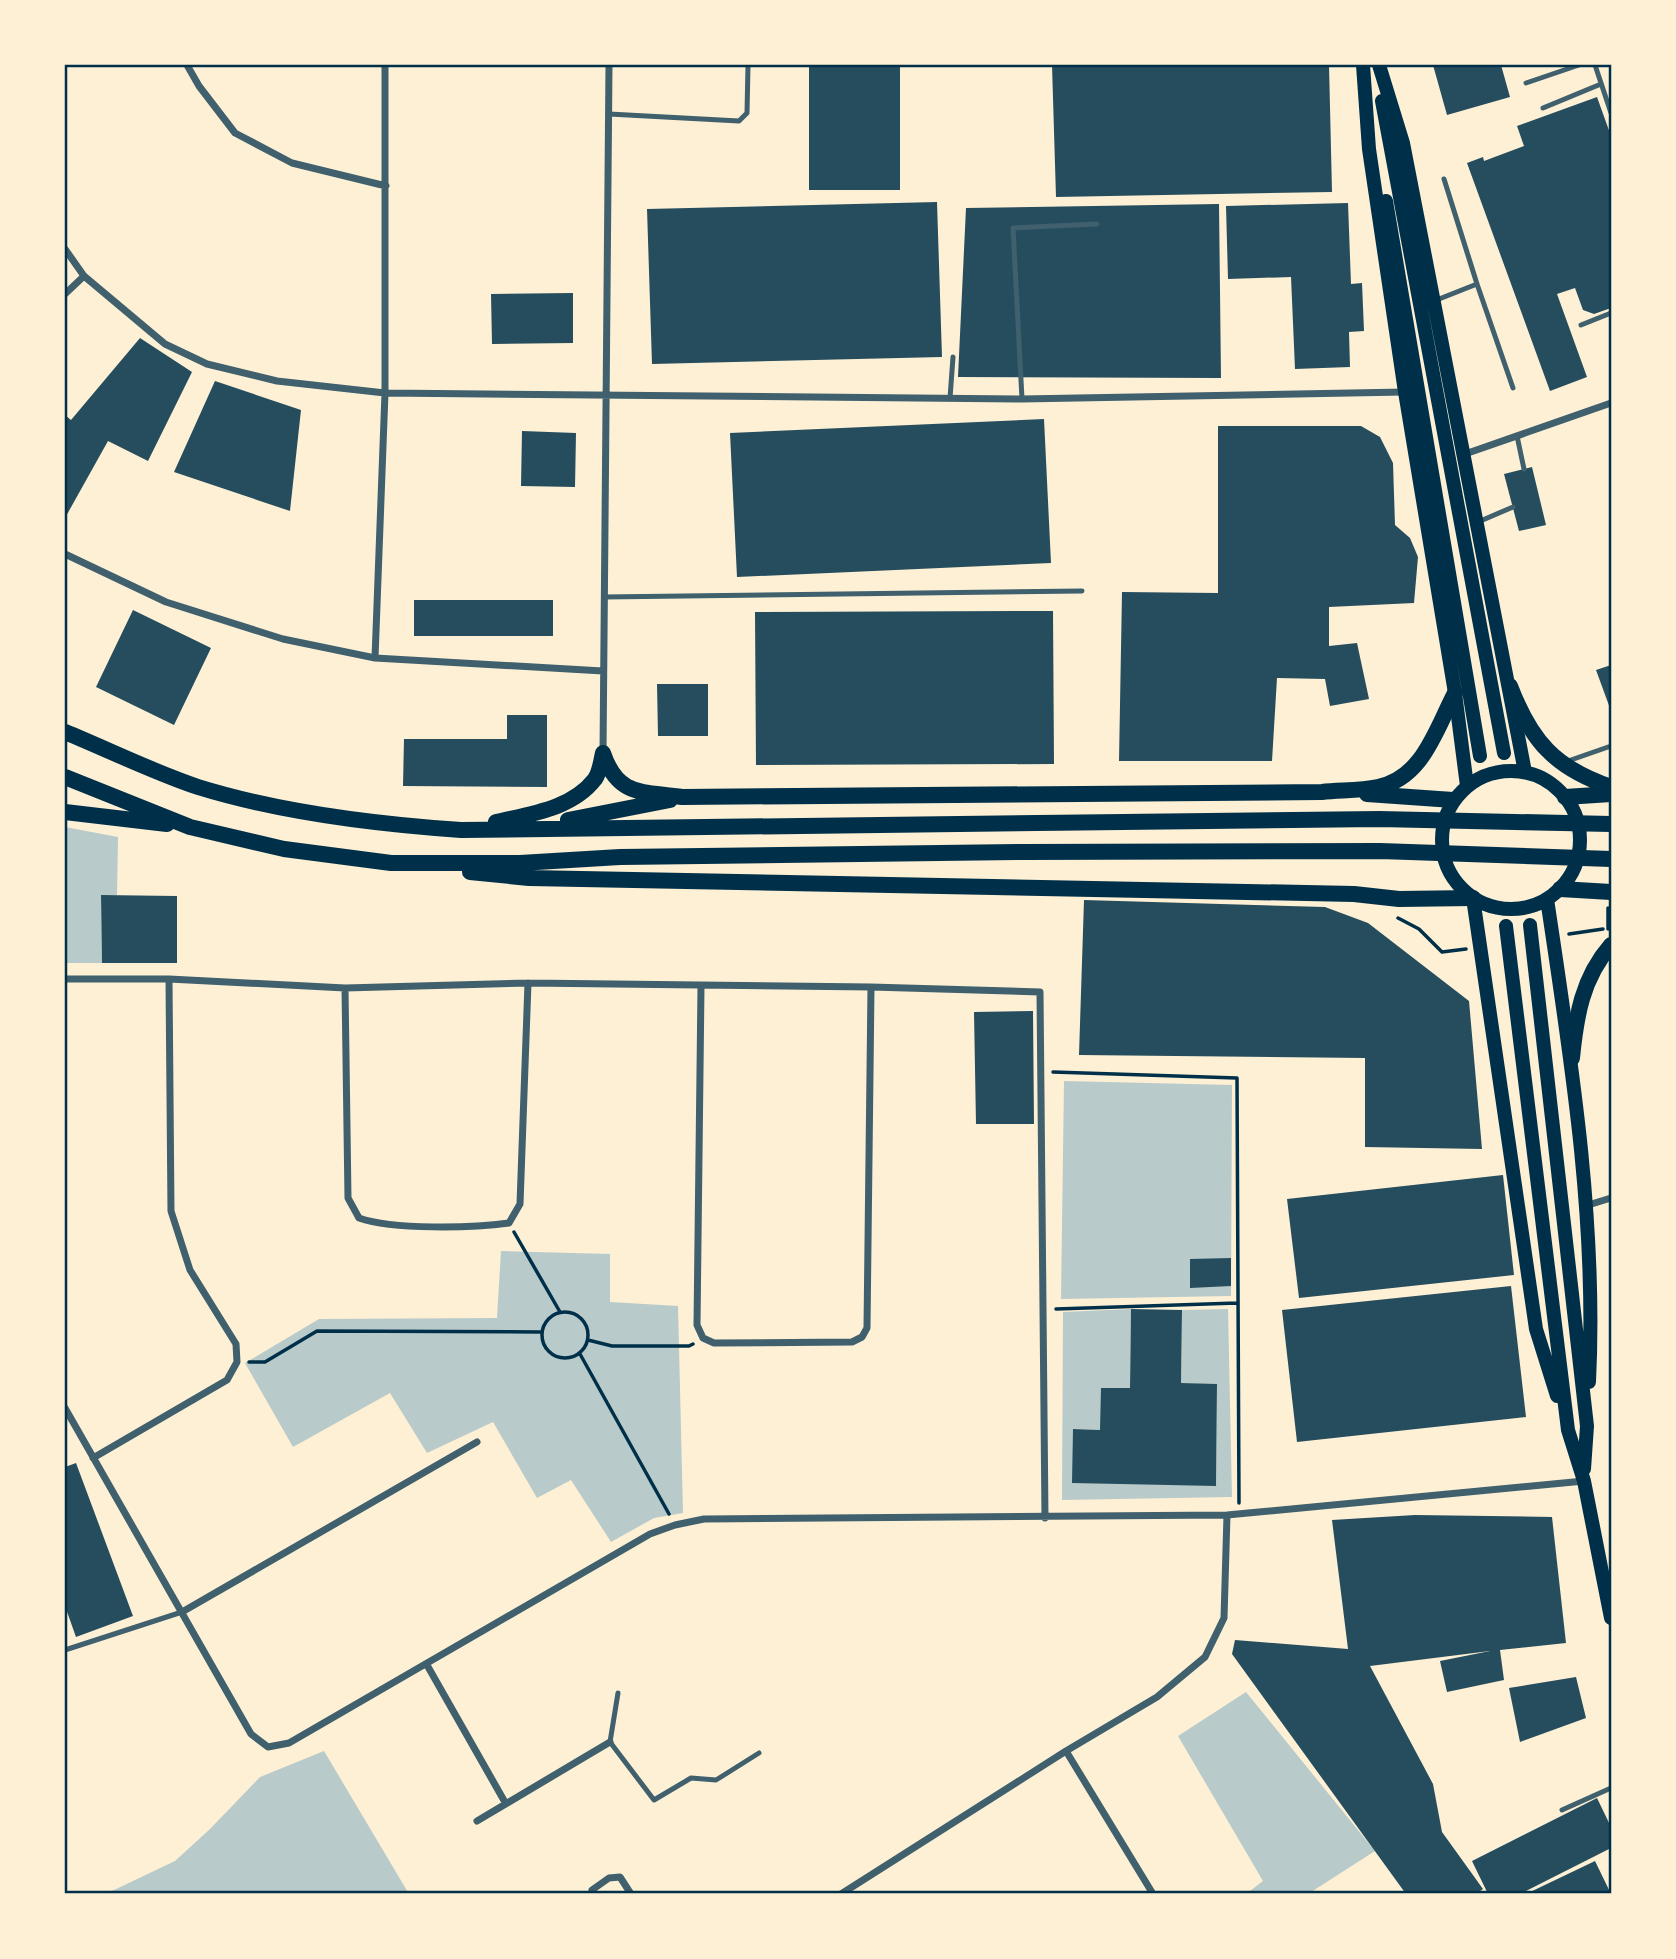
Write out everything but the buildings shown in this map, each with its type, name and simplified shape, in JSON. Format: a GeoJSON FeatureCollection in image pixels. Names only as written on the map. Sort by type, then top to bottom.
{"type":"FeatureCollection","features":[{"type":"Feature","properties":{"kind":"highway"},"geometry":{"type":"LineString","coordinates":[[1510,686],[1521,716],[1539,742],[1562,764],[1587,779],[1611,787]]}},
{"type":"Feature","properties":{"kind":"highway"},"geometry":{"type":"LineString","coordinates":[[603,753],[616,780],[626,788],[682,797],[1322,792],[1377,788],[1395,782],[1418,764],[1431,744],[1454,693]]}},
{"type":"Feature","properties":{"kind":"highway"},"geometry":{"type":"LineString","coordinates":[[65,732],[211,790],[277,806],[391,826],[461,830],[1379,818],[1611,824]]}},
{"type":"Feature","properties":{"kind":"highway"},"geometry":{"type":"LineString","coordinates":[[461,830],[537,812],[574,797],[597,777],[603,753]]}},
{"type":"Feature","properties":{"kind":"highway"},"geometry":{"type":"LineString","coordinates":[[65,777],[190,827]]}},
{"type":"Feature","properties":{"kind":"highway"},"geometry":{"type":"LineString","coordinates":[[1322,792],[1453,800]]}},
{"type":"Feature","properties":{"kind":"highway"},"geometry":{"type":"LineString","coordinates":[[1564,797],[1611,794]]}},
{"type":"Feature","properties":{"kind":"highway"},"geometry":{"type":"LineString","coordinates":[[529,828],[682,797]]}},
{"type":"Feature","properties":{"kind":"highway"},"geometry":{"type":"LineString","coordinates":[[65,812],[190,827],[284,849],[529,878],[1354,894],[1399,899],[1473,898]]}},
{"type":"Feature","properties":{"kind":"highway"},"geometry":{"type":"LineString","coordinates":[[391,863],[520,863],[648,856],[1024,852],[1380,851],[1611,859]]}},
{"type":"Feature","properties":{"kind":"highway"},"geometry":{"type":"LineString","coordinates":[[1553,894],[1609,892]]}},
{"type":"Feature","properties":{"kind":"highway"},"geometry":{"type":"LineString","coordinates":[[1572,1058],[1575,1023],[1584,989],[1610,940]]}},
{"type":"Feature","properties":{"kind":"main road"},"geometry":{"type":"LineString","coordinates":[[1363,65],[1369,149],[1467,786]]}},
{"type":"Feature","properties":{"kind":"main road"},"geometry":{"type":"LineString","coordinates":[[1363,65],[1480,756]]}},
{"type":"Feature","properties":{"kind":"main road"},"geometry":{"type":"LineString","coordinates":[[1377,65],[1404,143],[1525,772]]}},
{"type":"Feature","properties":{"kind":"main road"},"geometry":{"type":"LineString","coordinates":[[1377,65],[1504,753]]}},
{"type":"Feature","properties":{"kind":"main road"},"geometry":{"type":"LineString","coordinates":[[1505,771],[1525,772],[1553,785],[1575,814],[1580,834],[1578,854],[1572,873],[1553,894],[1529,907],[1510,909],[1490,906],[1473,898],[1454,881],[1444,861],[1441,837],[1446,814],[1453,800],[1467,786],[1485,775],[1505,771]]}},
{"type":"Feature","properties":{"kind":"main road"},"geometry":{"type":"LineString","coordinates":[[1553,894],[1553,936],[1572,1058],[1592,1316],[1584,1481]]}},
{"type":"Feature","properties":{"kind":"main road"},"geometry":{"type":"LineString","coordinates":[[1473,898],[1536,1329],[1584,1481],[1611,1618]]}},
{"type":"Feature","properties":{"kind":"main road"},"geometry":{"type":"LineString","coordinates":[[1530,925],[1587,1426]]}},
{"type":"Feature","properties":{"kind":"main road"},"geometry":{"type":"LineString","coordinates":[[1506,926],[1568,1430]]}},
{"type":"Feature","properties":{"kind":"street"},"geometry":{"type":"LineString","coordinates":[[187,65],[199,86],[235,133],[292,163],[386,186]]}},
{"type":"Feature","properties":{"kind":"street"},"geometry":{"type":"LineString","coordinates":[[375,658],[385,393],[385,65]]}},
{"type":"Feature","properties":{"kind":"street"},"geometry":{"type":"LineString","coordinates":[[603,753],[609,65]]}},
{"type":"Feature","properties":{"kind":"street"},"geometry":{"type":"LineString","coordinates":[[65,249],[84,276],[165,344],[208,364],[277,381],[385,393],[608,397],[1022,398],[1405,392]]}},
{"type":"Feature","properties":{"kind":"street"},"geometry":{"type":"LineString","coordinates":[[65,294],[84,276]]}},
{"type":"Feature","properties":{"kind":"street"},"geometry":{"type":"LineString","coordinates":[[1465,454],[1611,403]]}},
{"type":"Feature","properties":{"kind":"street"},"geometry":{"type":"LineString","coordinates":[[65,554],[166,602],[283,639],[375,658],[603,671]]}},
{"type":"Feature","properties":{"kind":"street"},"geometry":{"type":"LineString","coordinates":[[65,979],[169,979],[345,988],[528,983],[1040,992],[1045,1518]]}},
{"type":"Feature","properties":{"kind":"street"},"geometry":{"type":"LineString","coordinates":[[93,1458],[227,1380],[236,1362],[236,1344],[190,1270],[171,1211],[169,979]]}},
{"type":"Feature","properties":{"kind":"street"},"geometry":{"type":"LineString","coordinates":[[345,988],[348,1198],[359,1218],[377,1225],[487,1226],[509,1223],[520,1204],[528,983]]}},
{"type":"Feature","properties":{"kind":"street"},"geometry":{"type":"LineString","coordinates":[[701,986],[697,1325],[703,1338],[714,1343],[852,1342],[862,1336],[867,1328],[871,987]]}},
{"type":"Feature","properties":{"kind":"street"},"geometry":{"type":"LineString","coordinates":[[1585,1206],[1611,1198]]}},
{"type":"Feature","properties":{"kind":"street"},"geometry":{"type":"LineString","coordinates":[[65,1408],[251,1734],[268,1748],[289,1743],[650,1534],[704,1519],[1227,1516],[1584,1481]]}},
{"type":"Feature","properties":{"kind":"street"},"geometry":{"type":"LineString","coordinates":[[182,1612],[477,1442]]}},
{"type":"Feature","properties":{"kind":"street"},"geometry":{"type":"LineString","coordinates":[[841,1894],[1066,1751],[1157,1697],[1205,1657],[1223,1618],[1227,1516]]}},
{"type":"Feature","properties":{"kind":"street"},"geometry":{"type":"LineString","coordinates":[[427,1665],[506,1804]]}},
{"type":"Feature","properties":{"kind":"street"},"geometry":{"type":"LineString","coordinates":[[477,1821],[610,1742]]}},
{"type":"Feature","properties":{"kind":"street"},"geometry":{"type":"LineString","coordinates":[[1066,1751],[1153,1894]]}},
{"type":"Feature","properties":{"kind":"street"},"geometry":{"type":"LineString","coordinates":[[592,1890],[615,1877],[620,1877],[631,1894]]}},
{"type":"Feature","properties":{"kind":"lane"},"geometry":{"type":"LineString","coordinates":[[609,114],[738,121],[747,113],[748,65]]}},
{"type":"Feature","properties":{"kind":"lane"},"geometry":{"type":"LineString","coordinates":[[1526,83],[1579,65]]}},
{"type":"Feature","properties":{"kind":"lane"},"geometry":{"type":"LineString","coordinates":[[1595,65],[1611,113]]}},
{"type":"Feature","properties":{"kind":"lane"},"geometry":{"type":"LineString","coordinates":[[1543,108],[1601,85]]}},
{"type":"Feature","properties":{"kind":"lane"},"geometry":{"type":"LineString","coordinates":[[1444,178],[1513,388]]}},
{"type":"Feature","properties":{"kind":"lane"},"geometry":{"type":"LineString","coordinates":[[1022,398],[1013,228],[1097,224]]}},
{"type":"Feature","properties":{"kind":"lane"},"geometry":{"type":"LineString","coordinates":[[1434,301],[1477,284]]}},
{"type":"Feature","properties":{"kind":"lane"},"geometry":{"type":"LineString","coordinates":[[1581,325],[1611,313]]}},
{"type":"Feature","properties":{"kind":"lane"},"geometry":{"type":"LineString","coordinates":[[950,398],[953,357]]}},
{"type":"Feature","properties":{"kind":"lane"},"geometry":{"type":"LineString","coordinates":[[1517,436],[1524,469]]}},
{"type":"Feature","properties":{"kind":"lane"},"geometry":{"type":"LineString","coordinates":[[1478,522],[1513,507]]}},
{"type":"Feature","properties":{"kind":"lane"},"geometry":{"type":"LineString","coordinates":[[604,597],[1082,591]]}},
{"type":"Feature","properties":{"kind":"lane"},"geometry":{"type":"LineString","coordinates":[[1562,764],[1611,746]]}},
{"type":"Feature","properties":{"kind":"lane"},"geometry":{"type":"LineString","coordinates":[[65,1650],[182,1612]]}},
{"type":"Feature","properties":{"kind":"lane"},"geometry":{"type":"LineString","coordinates":[[618,1693],[610,1742],[654,1800],[691,1778],[716,1780],[759,1753]]}},
{"type":"Feature","properties":{"kind":"lane"},"geometry":{"type":"LineString","coordinates":[[1562,1810],[1611,1788]]}},
{"type":"Feature","properties":{"kind":"path"},"geometry":{"type":"LineString","coordinates":[[1609,892],[1610,940]]}},
{"type":"Feature","properties":{"kind":"path"},"geometry":{"type":"LineString","coordinates":[[1394,916],[1419,929],[1442,952],[1480,948]]}},
{"type":"Feature","properties":{"kind":"path"},"geometry":{"type":"LineString","coordinates":[[1553,936],[1608,929]]}},
{"type":"Feature","properties":{"kind":"path"},"geometry":{"type":"LineString","coordinates":[[1041,1072],[1237,1078],[1240,1515]]}},
{"type":"Feature","properties":{"kind":"path"},"geometry":{"type":"LineString","coordinates":[[509,1223],[560,1312]]}},
{"type":"Feature","properties":{"kind":"path"},"geometry":{"type":"LineString","coordinates":[[1043,1309],[1237,1303]]}},
{"type":"Feature","properties":{"kind":"path"},"geometry":{"type":"LineString","coordinates":[[560,1312],[576,1314],[586,1325],[588,1340],[580,1354],[567,1359],[554,1356],[544,1346],[541,1332],[548,1319],[560,1312]]}},
{"type":"Feature","properties":{"kind":"path"},"geometry":{"type":"LineString","coordinates":[[236,1362],[265,1362],[317,1331],[541,1332]]}},
{"type":"Feature","properties":{"kind":"path"},"geometry":{"type":"LineString","coordinates":[[588,1340],[612,1346],[689,1346],[703,1338]]}},
{"type":"Feature","properties":{"kind":"path"},"geometry":{"type":"LineString","coordinates":[[580,1354],[675,1525]]}},
{"type":"Feature","properties":{"kind":"shaded area"},"geometry":{"type":"Polygon","coordinates":[[[65,827],[118,837],[117,895],[101,896],[102,963],[65,963],[65,827]]]}},
{"type":"Feature","properties":{"kind":"shaded area"},"geometry":{"type":"Polygon","coordinates":[[[1064,1081],[1232,1085],[1231,1296],[1061,1299],[1064,1081]]]}},
{"type":"Feature","properties":{"kind":"shaded area"},"geometry":{"type":"Polygon","coordinates":[[[501,1251],[610,1254],[610,1302],[678,1306],[683,1513],[654,1518],[611,1542],[571,1480],[537,1498],[493,1422],[427,1453],[390,1393],[293,1447],[245,1363],[319,1319],[497,1318],[501,1251]]]}},
{"type":"Feature","properties":{"kind":"shaded area"},"geometry":{"type":"Polygon","coordinates":[[[1131,1309],[1130,1388],[1100,1430],[1073,1429],[1216,1485],[1217,1385],[1181,1383],[1182,1310],[1228,1309],[1232,1497],[1062,1500],[1063,1312],[1131,1309]]]}},
{"type":"Feature","properties":{"kind":"shaded area"},"geometry":{"type":"Polygon","coordinates":[[[1246,1692],[1375,1851],[1308,1894],[1246,1894],[1263,1881],[1178,1736],[1246,1692]]]}},
{"type":"Feature","properties":{"kind":"shaded area"},"geometry":{"type":"Polygon","coordinates":[[[324,1751],[409,1894],[101,1894],[175,1861],[260,1777],[324,1751]]]}}]}
